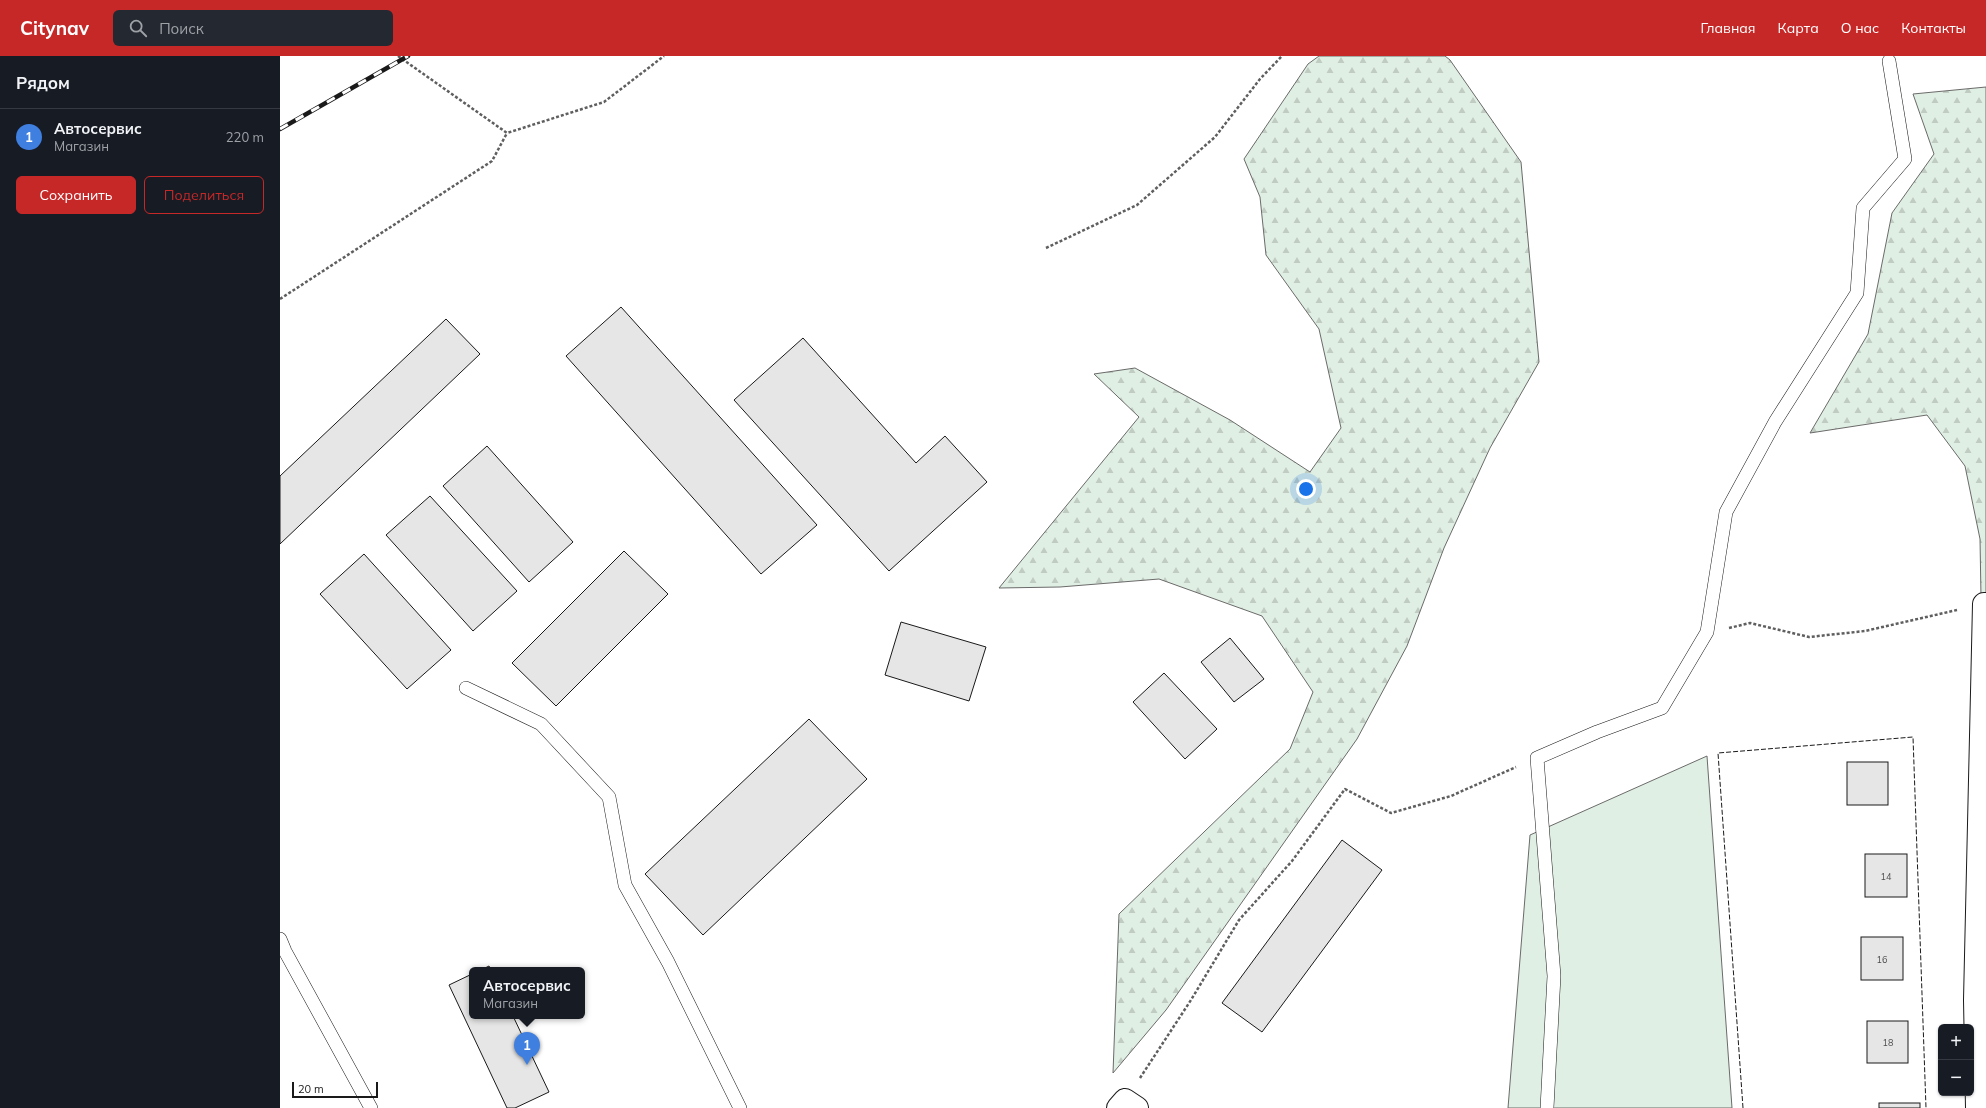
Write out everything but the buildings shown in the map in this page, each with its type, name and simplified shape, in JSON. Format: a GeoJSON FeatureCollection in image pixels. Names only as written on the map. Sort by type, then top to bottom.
{"type":"FeatureCollection","features":[{"type":"Feature","properties":{"kind":"street"},"geometry":{"type":"LineString","coordinates":[[1977,1108],[1980,1000],[1985,604]]}},
{"type":"Feature","properties":{"kind":"lane"},"geometry":{"type":"LineString","coordinates":[[1547,1108],[1554,976],[1537,758],[1597,732],[1662,708],[1707,632],[1726,512],[1775,422],[1857,293],[1863,208],[1905,159],[1889,61]]}},
{"type":"Feature","properties":{"kind":"lane"},"geometry":{"type":"LineString","coordinates":[[466,688],[541,724],[610,797],[625,885],[668,962],[740,1108]]}},
{"type":"Feature","properties":{"kind":"lane"},"geometry":{"type":"LineString","coordinates":[[280,939],[284,951],[371,1108]]}},
{"type":"Feature","properties":{"kind":"path"},"geometry":{"type":"LineString","coordinates":[[398,56],[508,133]]}},
{"type":"Feature","properties":{"kind":"path"},"geometry":{"type":"LineString","coordinates":[[280,299],[492,161],[508,133],[604,102],[664,56]]}},
{"type":"Feature","properties":{"kind":"path"},"geometry":{"type":"LineString","coordinates":[[1046,248],[1137,205],[1214,137],[1260,80],[1282,56]]}},
{"type":"Feature","properties":{"kind":"path"},"geometry":{"type":"LineString","coordinates":[[1707,632],[1750,623],[1809,637],[1865,631],[1985,604]]}},
{"type":"Feature","properties":{"kind":"path"},"geometry":{"type":"LineString","coordinates":[[1127,1105],[1239,920],[1292,861],[1345,789],[1391,813],[1451,796],[1537,758]]}},
{"type":"Feature","properties":{"kind":"green space"},"geometry":{"type":"Polygon","coordinates":[[[1319,56],[1445,56],[1450,60],[1521,162],[1539,362],[1490,448],[1444,548],[1407,646],[1357,739],[1166,1010],[1113,1073],[1119,914],[1290,749],[1313,692],[1262,616],[1159,579],[1060,587],[999,588],[1139,417],[1094,374],[1135,368],[1230,420],[1310,472],[1341,428],[1319,329],[1266,255],[1260,197],[1244,159],[1308,64],[1319,56]]]}},
{"type":"Feature","properties":{"kind":"green space"},"geometry":{"type":"Polygon","coordinates":[[[1986,87],[1986,597],[1981,597],[1980,539],[1965,466],[1927,415],[1810,433],[1868,334],[1892,213],[1934,154],[1913,94],[1986,87]]]}},
{"type":"Feature","properties":{"kind":"green space"},"geometry":{"type":"Polygon","coordinates":[[[1707,756],[1732,1108],[1508,1108],[1530,835],[1707,756]]]}},
{"type":"Feature","properties":{"kind":"railway"},"geometry":{"type":"LineString","coordinates":[[280,129],[408,56]]}},
{"type":"Feature","properties":{"kind":"fence"},"geometry":{"type":"LineString","coordinates":[[1743,1108],[1718,753],[1913,737],[1926,1108]]}},
{"type":"Feature","properties":{"kind":"place","name":"Автосервис"},"geometry":{"type":"Point","coordinates":[527,1065]}}]}
